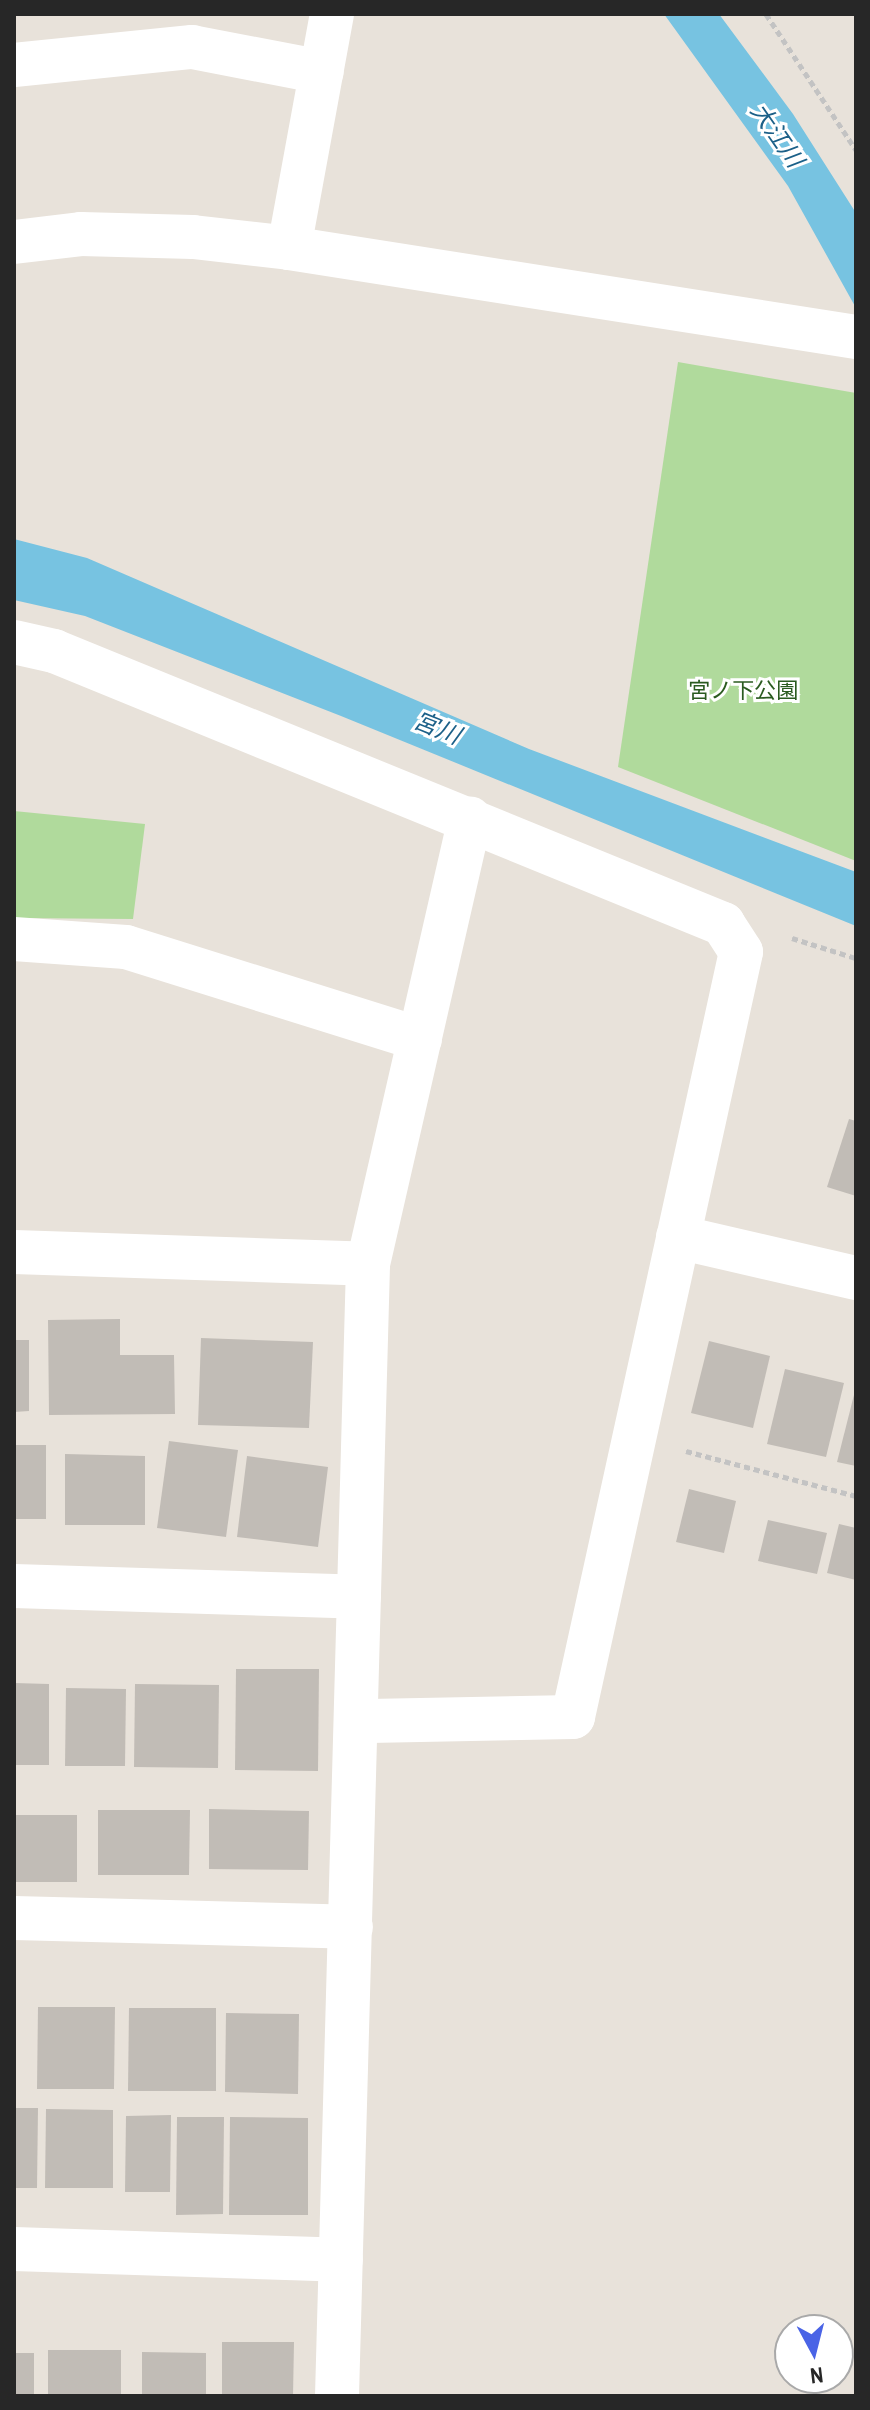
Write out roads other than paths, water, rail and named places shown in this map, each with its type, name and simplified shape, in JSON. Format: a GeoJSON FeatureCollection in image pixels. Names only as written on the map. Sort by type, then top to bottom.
{"type":"FeatureCollection","features":[{"type":"Feature","properties":{"kind":"street"},"geometry":{"type":"LineString","coordinates":[[289,248],[332,14]]}},
{"type":"Feature","properties":{"kind":"street"},"geometry":{"type":"LineString","coordinates":[[14,65],[192,47],[322,72]]}},
{"type":"Feature","properties":{"kind":"street"},"geometry":{"type":"LineString","coordinates":[[14,242],[81,234],[193,237],[289,248],[856,337]]}},
{"type":"Feature","properties":{"kind":"street"},"geometry":{"type":"LineString","coordinates":[[14,642],[54,651],[723,924],[741,952],[573,1717],[356,1721]]}},
{"type":"Feature","properties":{"kind":"street"},"geometry":{"type":"LineString","coordinates":[[337,2396],[368,1264],[470,819]]}},
{"type":"Feature","properties":{"kind":"street"},"geometry":{"type":"LineString","coordinates":[[14,939],[126,947],[420,1039]]}},
{"type":"Feature","properties":{"kind":"street"},"geometry":{"type":"LineString","coordinates":[[678,1237],[856,1278]]}},
{"type":"Feature","properties":{"kind":"street"},"geometry":{"type":"LineString","coordinates":[[14,1252],[368,1264]]}},
{"type":"Feature","properties":{"kind":"street"},"geometry":{"type":"LineString","coordinates":[[14,1586],[359,1597]]}},
{"type":"Feature","properties":{"kind":"street"},"geometry":{"type":"LineString","coordinates":[[14,1918],[351,1927]]}},
{"type":"Feature","properties":{"kind":"street"},"geometry":{"type":"LineString","coordinates":[[14,2249],[341,2260]]}},
{"type":"Feature","properties":{"kind":"water","name":"大江川"},"geometry":{"type":"Polygon","coordinates":[[[664,14],[719,14],[793,114],[856,213],[856,308],[788,186],[664,14]]]}},
{"type":"Feature","properties":{"kind":"water","name":"宮川"},"geometry":{"type":"Polygon","coordinates":[[[14,539],[87,558],[529,749],[856,872],[856,926],[341,716],[85,616],[14,600],[14,539]]]}},
{"type":"Feature","properties":{"kind":"park label","name":"宮ノ下公園"},"geometry":{"type":"Point","coordinates":[743,691]}}]}
